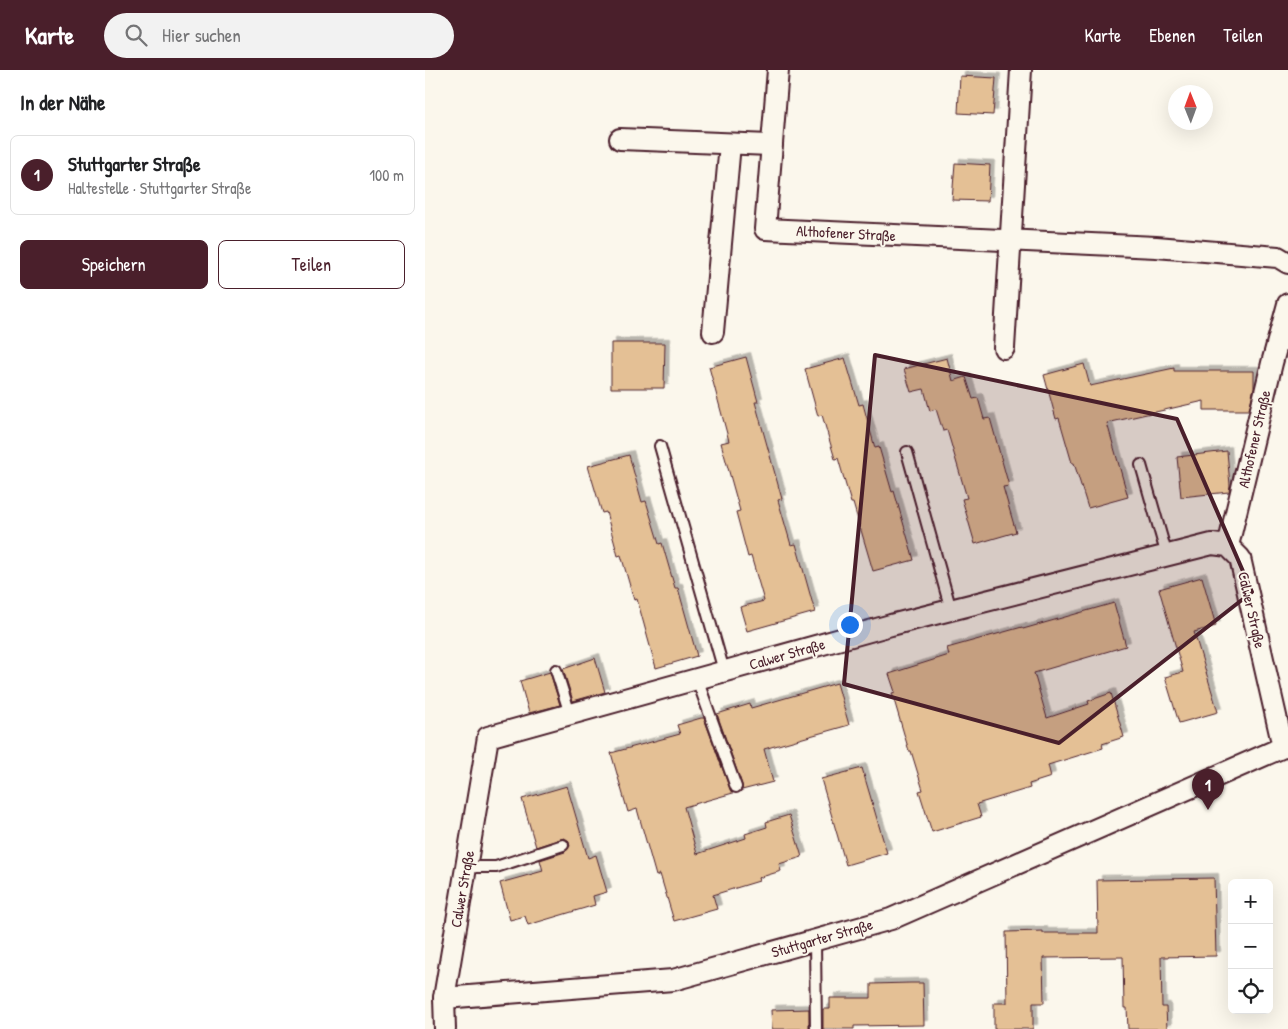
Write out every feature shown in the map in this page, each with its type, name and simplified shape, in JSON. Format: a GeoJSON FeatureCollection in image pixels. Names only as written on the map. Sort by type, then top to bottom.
{"type":"FeatureCollection","features":[{"type":"Feature","properties":{"kind":"street","name":"Althofener Straße"},"geometry":{"type":"LineString","coordinates":[[778,70],[765,229],[1156,248],[1278,257],[1288,263]]}},
{"type":"Feature","properties":{"kind":"street"},"geometry":{"type":"LineString","coordinates":[[1004,348],[1021,70]]}},
{"type":"Feature","properties":{"kind":"street"},"geometry":{"type":"LineString","coordinates":[[620,139],[772,145]]}},
{"type":"Feature","properties":{"kind":"street"},"geometry":{"type":"LineString","coordinates":[[713,332],[730,144]]}},
{"type":"Feature","properties":{"kind":"street","name":"Althofener Straße"},"geometry":{"type":"LineString","coordinates":[[1228,546],[1288,304]]}},
{"type":"Feature","properties":{"kind":"street","name":"Calwer Straße"},"geometry":{"type":"LineString","coordinates":[[445,1029],[444,998],[488,737],[891,625],[1212,544],[1228,546],[1240,558],[1285,746]]}},
{"type":"Feature","properties":{"kind":"street","name":"Stuttgarter Straße"},"geometry":{"type":"LineString","coordinates":[[444,998],[673,980],[891,918],[1285,746]]}},
{"type":"Feature","properties":{"kind":"lane"},"geometry":{"type":"LineString","coordinates":[[660,446],[724,671]]}},
{"type":"Feature","properties":{"kind":"lane"},"geometry":{"type":"LineString","coordinates":[[907,452],[951,610]]}},
{"type":"Feature","properties":{"kind":"lane"},"geometry":{"type":"LineString","coordinates":[[1141,465],[1167,556]]}},
{"type":"Feature","properties":{"kind":"lane"},"geometry":{"type":"LineString","coordinates":[[556,670],[569,714]]}},
{"type":"Feature","properties":{"kind":"lane"},"geometry":{"type":"LineString","coordinates":[[697,679],[736,787]]}},
{"type":"Feature","properties":{"kind":"lane"},"geometry":{"type":"LineString","coordinates":[[466,867],[496,868],[563,845]]}},
{"type":"Feature","properties":{"kind":"lane"},"geometry":{"type":"LineString","coordinates":[[815,940],[816,1029]]}},
{"type":"Feature","properties":{"kind":"highlighted area"},"geometry":{"type":"Polygon","coordinates":[[[875,355],[1177,419],[1252,592],[1059,743],[844,684],[875,355]]]}},
{"type":"Feature","properties":{"kind":"building"},"geometry":{"type":"Polygon","coordinates":[[[960,76],[996,78],[993,115],[958,113],[960,76]]]}},
{"type":"Feature","properties":{"kind":"building"},"geometry":{"type":"Polygon","coordinates":[[[955,163],[990,165],[988,201],[952,200],[955,163]]]}},
{"type":"Feature","properties":{"kind":"building"},"geometry":{"type":"Polygon","coordinates":[[[611,343],[665,343],[664,388],[611,388],[611,343]]]}},
{"type":"Feature","properties":{"kind":"building"},"geometry":{"type":"Polygon","coordinates":[[[746,357],[758,402],[755,402],[782,499],[778,500],[791,545],[796,544],[815,612],[747,631],[740,607],[764,601],[751,556],[748,557],[736,512],[740,511],[721,443],[729,441],[709,367],[746,357]]]}},
{"type":"Feature","properties":{"kind":"building"},"geometry":{"type":"Polygon","coordinates":[[[845,358],[859,405],[863,404],[875,448],[879,447],[914,560],[873,571],[838,458],[835,459],[822,415],[818,416],[805,369],[845,358]]]}},
{"type":"Feature","properties":{"kind":"building"},"geometry":{"type":"Polygon","coordinates":[[[947,358],[953,381],[966,377],[973,399],[978,398],[984,419],[990,418],[1009,486],[1003,487],[1016,532],[975,544],[962,499],[967,498],[947,430],[943,431],[936,409],[930,411],[924,389],[911,392],[904,369],[947,358]]]}},
{"type":"Feature","properties":{"kind":"building"},"geometry":{"type":"Polygon","coordinates":[[[1084,364],[1090,386],[1174,368],[1174,371],[1254,371],[1254,387],[1249,410],[1204,410],[1204,401],[1107,423],[1128,497],[1088,508],[1059,418],[1056,419],[1044,375],[1084,364]]]}},
{"type":"Feature","properties":{"kind":"building"},"geometry":{"type":"Polygon","coordinates":[[[1227,451],[1229,492],[1181,497],[1177,457],[1227,451]]]}},
{"type":"Feature","properties":{"kind":"building"},"geometry":{"type":"Polygon","coordinates":[[[629,455],[642,502],[646,501],[659,544],[662,543],[675,588],[678,588],[697,656],[656,668],[637,599],[634,600],[621,555],[618,556],[606,512],[602,513],[588,466],[629,455]]]}},
{"type":"Feature","properties":{"kind":"building"},"geometry":{"type":"Polygon","coordinates":[[[1202,577],[1216,626],[1194,632],[1218,712],[1179,723],[1165,677],[1183,672],[1159,589],[1202,577]]]}},
{"type":"Feature","properties":{"kind":"building"},"geometry":{"type":"Polygon","coordinates":[[[1114,603],[1126,646],[1034,673],[1047,718],[1089,704],[1088,701],[1111,693],[1124,737],[1102,744],[1103,748],[1048,765],[1051,777],[1029,784],[1030,788],[977,804],[981,817],[932,832],[919,791],[923,790],[892,693],[895,692],[889,674],[949,655],[947,648],[1114,603]]]}},
{"type":"Feature","properties":{"kind":"building"},"geometry":{"type":"Polygon","coordinates":[[[595,658],[605,692],[573,701],[563,669],[595,658]]]}},
{"type":"Feature","properties":{"kind":"building"},"geometry":{"type":"Polygon","coordinates":[[[550,672],[560,705],[529,713],[520,681],[550,672]]]}},
{"type":"Feature","properties":{"kind":"building"},"geometry":{"type":"Polygon","coordinates":[[[837,683],[849,725],[764,749],[773,782],[742,790],[742,785],[717,714],[750,704],[751,708],[837,683]]]}},
{"type":"Feature","properties":{"kind":"building"},"geometry":{"type":"Polygon","coordinates":[[[704,718],[733,793],[684,807],[697,854],[746,838],[745,834],[767,827],[766,822],[789,815],[802,857],[779,864],[781,871],[758,878],[759,881],[713,895],[717,909],[674,921],[660,874],[656,876],[637,809],[628,812],[611,753],[680,734],[677,725],[704,718]]]}},
{"type":"Feature","properties":{"kind":"building"},"geometry":{"type":"Polygon","coordinates":[[[862,768],[887,853],[846,865],[821,779],[862,768]]]}},
{"type":"Feature","properties":{"kind":"building"},"geometry":{"type":"Polygon","coordinates":[[[567,786],[588,858],[596,855],[607,892],[593,896],[595,905],[528,925],[525,916],[510,920],[500,883],[543,871],[540,860],[565,852],[570,846],[568,840],[564,838],[536,847],[522,799],[567,786]]]}},
{"type":"Feature","properties":{"kind":"building"},"geometry":{"type":"Polygon","coordinates":[[[1214,878],[1216,956],[1161,957],[1162,1007],[1166,1007],[1167,1029],[1128,1029],[1127,1008],[1124,1008],[1123,957],[1043,958],[1044,1003],[1033,1003],[1033,1029],[994,1029],[994,1003],[1007,1003],[1006,932],[1098,933],[1097,880],[1214,878]]]}},
{"type":"Feature","properties":{"kind":"building"},"geometry":{"type":"Polygon","coordinates":[[[923,983],[924,1025],[854,1026],[854,1029],[823,1029],[823,1009],[830,1009],[830,998],[871,998],[871,984],[923,983]]]}},
{"type":"Feature","properties":{"kind":"building"},"geometry":{"type":"Polygon","coordinates":[[[809,1009],[809,1029],[772,1029],[771,1010],[809,1009]]]}},
{"type":"Feature","properties":{"kind":"place","name":"Stuttgarter Straße"},"geometry":{"type":"Point","coordinates":[1208,810]}}]}
